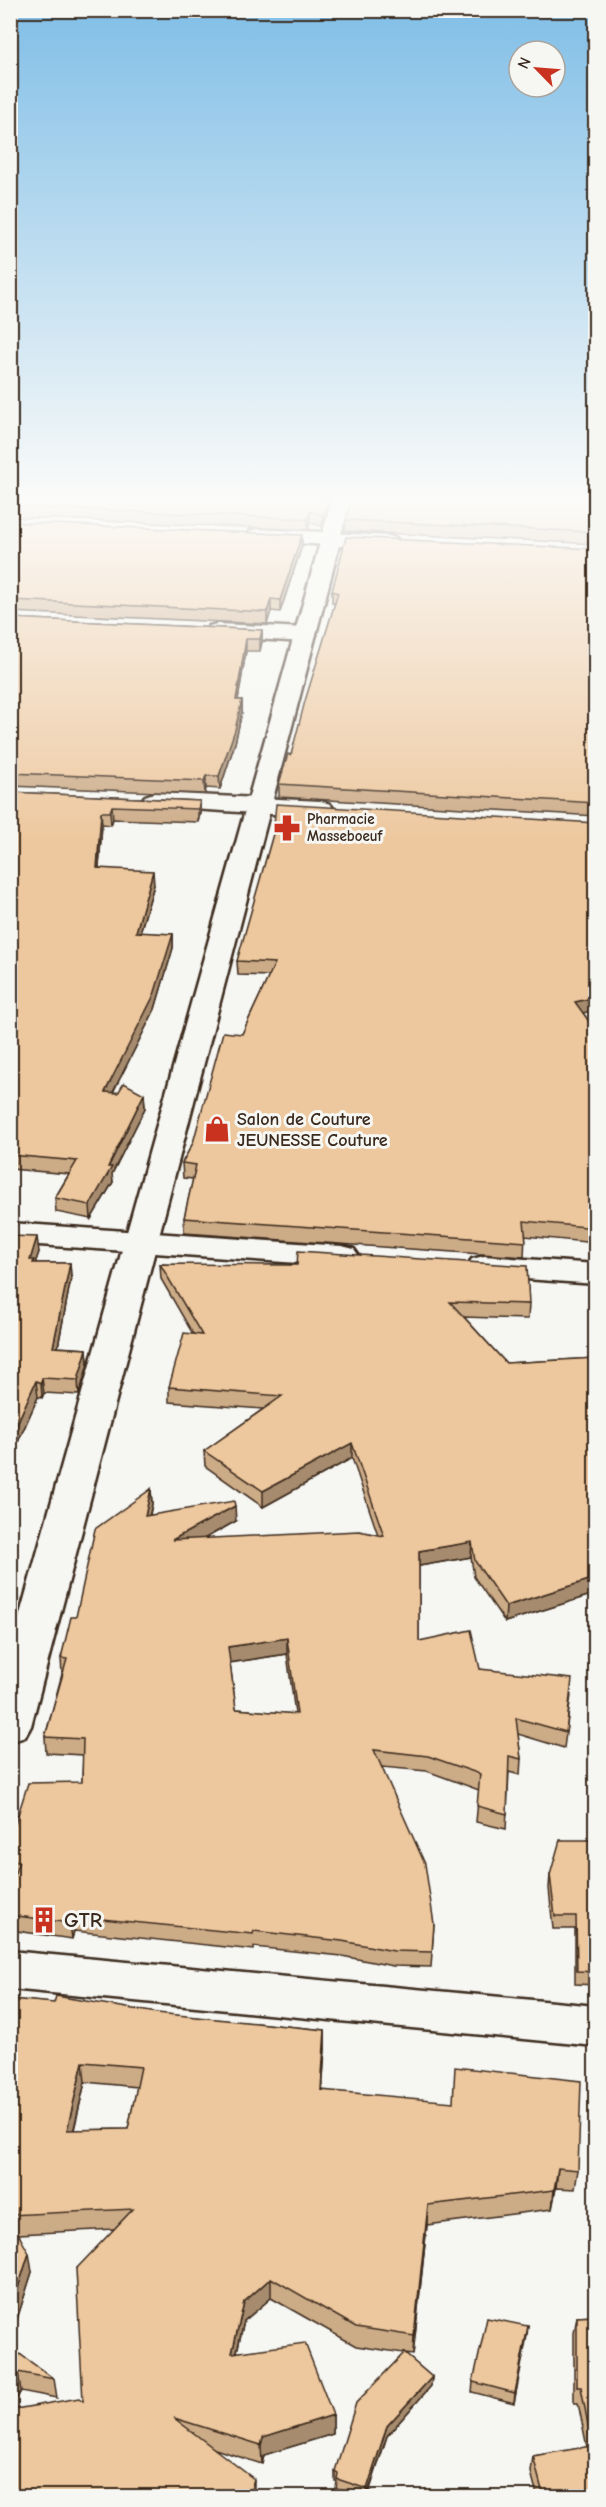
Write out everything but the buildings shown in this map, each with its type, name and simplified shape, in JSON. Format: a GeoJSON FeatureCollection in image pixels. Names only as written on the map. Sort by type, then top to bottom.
{"type":"FeatureCollection","features":[{"type":"Feature","properties":{"kind":"main road"},"geometry":{"type":"LineString","coordinates":[[10,1726],[311,613]]}},
{"type":"Feature","properties":{"kind":"main road"},"geometry":{"type":"LineString","coordinates":[[199,630],[305,635]]}},
{"type":"Feature","properties":{"kind":"main road"},"geometry":{"type":"LineString","coordinates":[[129,800],[340,810]]}},
{"type":"Feature","properties":{"kind":"main road"},"geometry":{"type":"LineString","coordinates":[[10,1233],[369,1258]]}},
{"type":"Feature","properties":{"kind":"main road"},"geometry":{"type":"LineString","coordinates":[[452,1264],[596,1274]]}},
{"type":"Feature","properties":{"kind":"main road"},"geometry":{"type":"LineString","coordinates":[[10,1970],[596,2026]]}},
{"type":"Feature","properties":{"kind":"place","name":"Pharmacie Masseboeuf"},"geometry":{"type":"Point","coordinates":[287,828]}},
{"type":"Feature","properties":{"kind":"place","name":"Salon de Couture JEUNESSE Couture"},"geometry":{"type":"Point","coordinates":[217,1129]}},
{"type":"Feature","properties":{"kind":"place","name":"GTR"},"geometry":{"type":"Point","coordinates":[44,1920]}}]}
